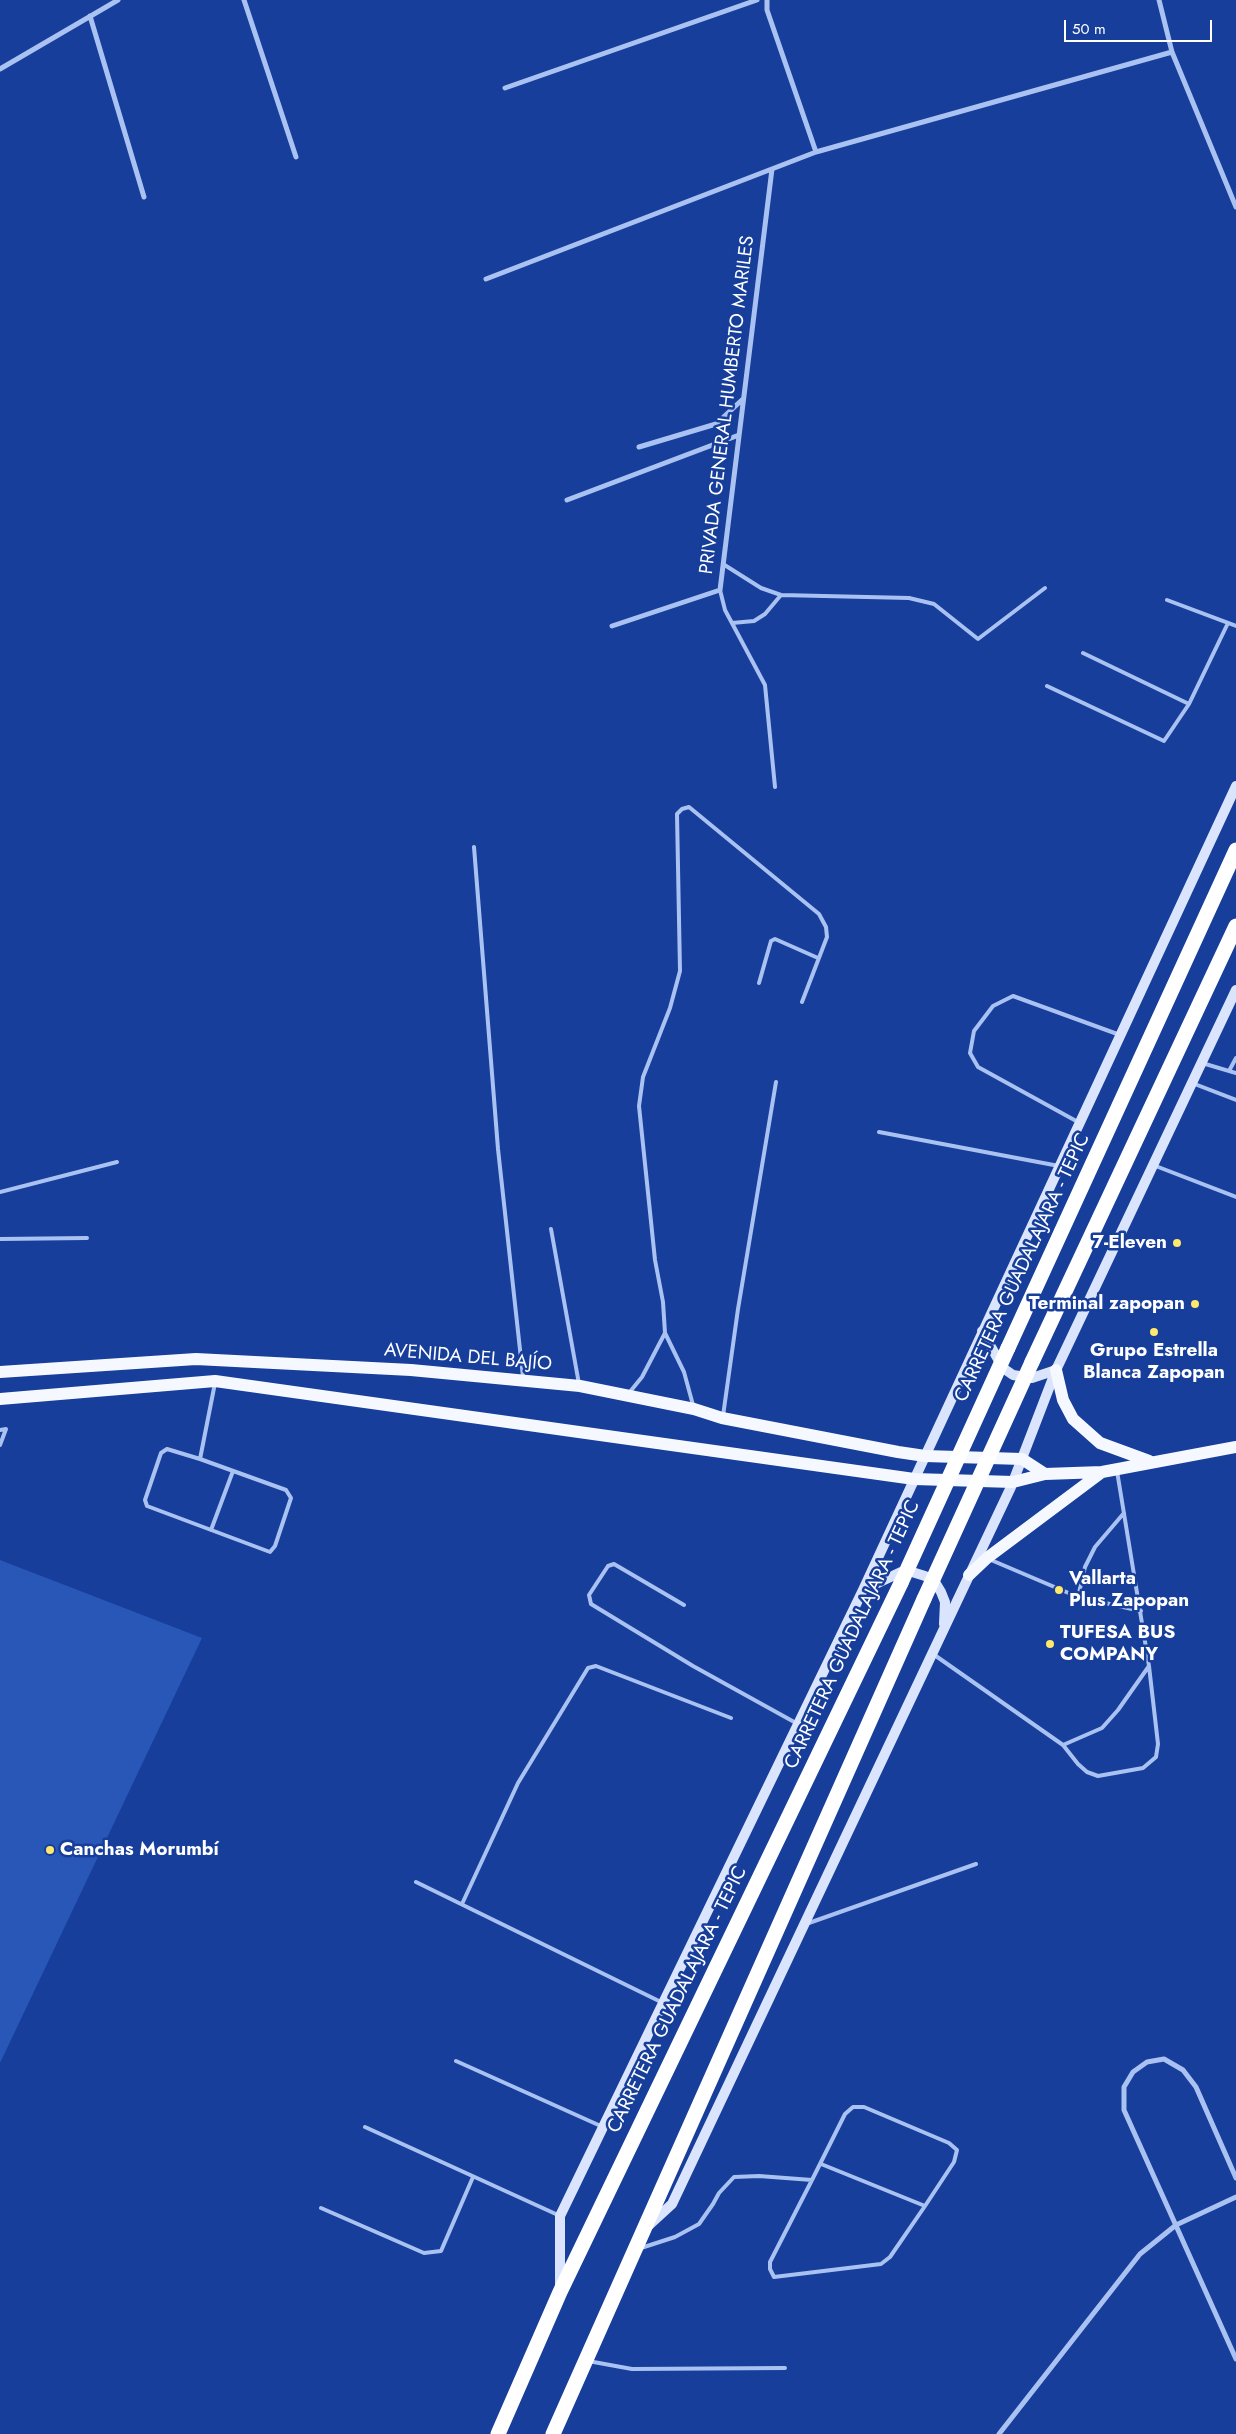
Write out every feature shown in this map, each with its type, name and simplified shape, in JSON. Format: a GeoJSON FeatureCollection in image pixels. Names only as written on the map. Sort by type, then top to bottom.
{"type":"FeatureCollection","features":[{"type":"Feature","properties":{"kind":"highway","name":"CARRETERA GUADALAJARA - TEPIC"},"geometry":{"type":"LineString","coordinates":[[498,2434],[560,2292],[901,1583],[1236,850]]}},
{"type":"Feature","properties":{"kind":"highway"},"geometry":{"type":"LineString","coordinates":[[553,2434],[641,2232],[924,1599],[1032,1362],[1236,926]]}},
{"type":"Feature","properties":{"kind":"main road"},"geometry":{"type":"LineString","coordinates":[[560,2292],[558,2246],[560,2216],[863,1590],[1236,786]]}},
{"type":"Feature","properties":{"kind":"main road"},"geometry":{"type":"LineString","coordinates":[[641,2232],[672,2204],[933,1654],[1022,1459],[1056,1370],[1236,990]]}},
{"type":"Feature","properties":{"kind":"main road"},"geometry":{"type":"LineString","coordinates":[[982,1331],[1003,1368],[1013,1375],[1032,1378],[1056,1370]]}},
{"type":"Feature","properties":{"kind":"main road","name":"AVENIDA DEL BAJÍO"},"geometry":{"type":"LineString","coordinates":[[0,1372],[196,1359],[412,1370],[580,1386],[626,1397],[694,1408],[722,1418],[925,1456],[1022,1459]]}},
{"type":"Feature","properties":{"kind":"main road"},"geometry":{"type":"LineString","coordinates":[[1056,1370],[1062,1400],[1073,1419],[1086,1432],[1100,1443],[1151,1462]]}},
{"type":"Feature","properties":{"kind":"main road"},"geometry":{"type":"LineString","coordinates":[[0,1398],[215,1381],[914,1479],[1012,1482],[1046,1474],[1102,1472],[1236,1447]]}},
{"type":"Feature","properties":{"kind":"main road"},"geometry":{"type":"LineString","coordinates":[[1022,1459],[1046,1474]]}},
{"type":"Feature","properties":{"kind":"main road"},"geometry":{"type":"LineString","coordinates":[[969,1575],[986,1558],[1102,1472]]}},
{"type":"Feature","properties":{"kind":"main road"},"geometry":{"type":"LineString","coordinates":[[863,1590],[901,1572],[912,1572],[925,1576],[934,1582],[945,1602],[943,1632]]}},
{"type":"Feature","properties":{"kind":"street"},"geometry":{"type":"LineString","coordinates":[[0,69],[118,0]]}},
{"type":"Feature","properties":{"kind":"street"},"geometry":{"type":"LineString","coordinates":[[244,0],[296,157]]}},
{"type":"Feature","properties":{"kind":"street"},"geometry":{"type":"LineString","coordinates":[[505,88],[757,0]]}},
{"type":"Feature","properties":{"kind":"street"},"geometry":{"type":"LineString","coordinates":[[768,0],[768,10],[816,152]]}},
{"type":"Feature","properties":{"kind":"street"},"geometry":{"type":"LineString","coordinates":[[1160,0],[1172,52],[1236,207]]}},
{"type":"Feature","properties":{"kind":"street"},"geometry":{"type":"LineString","coordinates":[[90,16],[144,197]]}},
{"type":"Feature","properties":{"kind":"street"},"geometry":{"type":"LineString","coordinates":[[486,279],[816,152],[1172,52]]}},
{"type":"Feature","properties":{"kind":"street","name":"PRIVADA GENERAL HUMBERTO MARILES"},"geometry":{"type":"LineString","coordinates":[[612,626],[720,590],[772,169]]}},
{"type":"Feature","properties":{"kind":"street"},"geometry":{"type":"LineString","coordinates":[[639,448],[716,424],[744,399]]}},
{"type":"Feature","properties":{"kind":"street"},"geometry":{"type":"LineString","coordinates":[[567,500],[739,435]]}},
{"type":"Feature","properties":{"kind":"street"},"geometry":{"type":"LineString","coordinates":[[1236,2178],[1196,2087],[1183,2070],[1164,2059],[1147,2062],[1133,2072],[1124,2087],[1124,2110],[1236,2359]]}},
{"type":"Feature","properties":{"kind":"street"},"geometry":{"type":"LineString","coordinates":[[999,2434],[1140,2254],[1176,2225],[1236,2197]]}},
{"type":"Feature","properties":{"kind":"lane"},"geometry":{"type":"LineString","coordinates":[[723,564],[762,588],[781,595],[909,598],[934,604],[978,639],[1045,588]]}},
{"type":"Feature","properties":{"kind":"lane"},"geometry":{"type":"LineString","coordinates":[[720,590],[725,610],[766,685],[776,787]]}},
{"type":"Feature","properties":{"kind":"lane"},"geometry":{"type":"LineString","coordinates":[[732,623],[754,621],[765,614],[781,595]]}},
{"type":"Feature","properties":{"kind":"lane"},"geometry":{"type":"LineString","coordinates":[[1167,600],[1236,626]]}},
{"type":"Feature","properties":{"kind":"lane"},"geometry":{"type":"LineString","coordinates":[[1047,686],[1164,741],[1189,704],[1228,623]]}},
{"type":"Feature","properties":{"kind":"lane"},"geometry":{"type":"LineString","coordinates":[[1084,653],[1189,704]]}},
{"type":"Feature","properties":{"kind":"lane"},"geometry":{"type":"LineString","coordinates":[[694,1408],[684,1372],[665,1334],[663,1302],[655,1260],[639,1106],[643,1077],[670,1008],[680,971],[678,814],[682,809],[689,807],[819,914],[826,927],[826,937],[802,1002]]}},
{"type":"Feature","properties":{"kind":"lane"},"geometry":{"type":"LineString","coordinates":[[474,847],[498,1149],[524,1381]]}},
{"type":"Feature","properties":{"kind":"lane"},"geometry":{"type":"LineString","coordinates":[[759,983],[772,941],[775,939],[818,958]]}},
{"type":"Feature","properties":{"kind":"lane"},"geometry":{"type":"LineString","coordinates":[[1079,1123],[978,1067],[970,1053],[974,1031],[993,1006],[1013,996],[1120,1035]]}},
{"type":"Feature","properties":{"kind":"lane"},"geometry":{"type":"LineString","coordinates":[[1229,1071],[1236,1058]]}},
{"type":"Feature","properties":{"kind":"lane"},"geometry":{"type":"LineString","coordinates":[[1202,1063],[1236,1073]]}},
{"type":"Feature","properties":{"kind":"lane"},"geometry":{"type":"LineString","coordinates":[[722,1418],[742,1284],[776,1082]]}},
{"type":"Feature","properties":{"kind":"lane"},"geometry":{"type":"LineString","coordinates":[[1192,1083],[1236,1100]]}},
{"type":"Feature","properties":{"kind":"lane"},"geometry":{"type":"LineString","coordinates":[[879,1132],[1059,1166]]}},
{"type":"Feature","properties":{"kind":"lane"},"geometry":{"type":"LineString","coordinates":[[0,1192],[117,1162]]}},
{"type":"Feature","properties":{"kind":"lane"},"geometry":{"type":"LineString","coordinates":[[1154,1165],[1236,1197]]}},
{"type":"Feature","properties":{"kind":"lane"},"geometry":{"type":"LineString","coordinates":[[552,1229],[580,1386]]}},
{"type":"Feature","properties":{"kind":"lane"},"geometry":{"type":"LineString","coordinates":[[0,1239],[87,1238]]}},
{"type":"Feature","properties":{"kind":"lane"},"geometry":{"type":"LineString","coordinates":[[626,1397],[642,1377],[665,1334]]}},
{"type":"Feature","properties":{"kind":"lane"},"geometry":{"type":"LineString","coordinates":[[200,1459],[215,1381]]}},
{"type":"Feature","properties":{"kind":"lane"},"geometry":{"type":"LineString","coordinates":[[0,1430],[6,1429],[0,1445]]}},
{"type":"Feature","properties":{"kind":"lane"},"geometry":{"type":"LineString","coordinates":[[167,1449],[233,1471],[286,1490],[291,1498],[275,1546],[270,1552],[147,1506],[145,1500],[162,1453],[167,1449]]}},
{"type":"Feature","properties":{"kind":"lane"},"geometry":{"type":"LineString","coordinates":[[933,1654],[1063,1745],[1087,1772],[1098,1776],[1143,1768],[1156,1757],[1158,1744],[1149,1666],[1117,1469]]}},
{"type":"Feature","properties":{"kind":"lane"},"geometry":{"type":"LineString","coordinates":[[211,1530],[233,1471]]}},
{"type":"Feature","properties":{"kind":"lane"},"geometry":{"type":"LineString","coordinates":[[1078,1597],[1085,1567],[1095,1547],[1124,1512]]}},
{"type":"Feature","properties":{"kind":"lane"},"geometry":{"type":"LineString","coordinates":[[986,1558],[1078,1597],[1141,1611]]}},
{"type":"Feature","properties":{"kind":"lane"},"geometry":{"type":"LineString","coordinates":[[684,1605],[614,1564],[608,1566],[589,1595],[591,1604],[693,1666],[798,1724]]}},
{"type":"Feature","properties":{"kind":"lane"},"geometry":{"type":"LineString","coordinates":[[462,1904],[518,1783],[588,1668],[596,1666],[731,1718]]}},
{"type":"Feature","properties":{"kind":"lane"},"geometry":{"type":"LineString","coordinates":[[1063,1745],[1102,1728],[1118,1710],[1149,1666]]}},
{"type":"Feature","properties":{"kind":"lane"},"geometry":{"type":"LineString","coordinates":[[805,1924],[976,1864]]}},
{"type":"Feature","properties":{"kind":"lane"},"geometry":{"type":"LineString","coordinates":[[416,1882],[663,2003]]}},
{"type":"Feature","properties":{"kind":"lane"},"geometry":{"type":"LineString","coordinates":[[456,2061],[603,2126]]}},
{"type":"Feature","properties":{"kind":"lane"},"geometry":{"type":"LineString","coordinates":[[853,2107],[864,2107],[949,2143],[957,2150],[954,2162],[926,2206],[890,2257],[881,2264],[774,2277],[770,2269],[770,2262],[820,2164],[845,2114],[853,2107]]}},
{"type":"Feature","properties":{"kind":"lane"},"geometry":{"type":"LineString","coordinates":[[365,2127],[560,2216]]}},
{"type":"Feature","properties":{"kind":"lane"},"geometry":{"type":"LineString","coordinates":[[820,2164],[926,2206]]}},
{"type":"Feature","properties":{"kind":"lane"},"geometry":{"type":"LineString","coordinates":[[634,2250],[674,2237],[698,2224],[713,2204],[718,2193],[734,2177],[759,2176],[812,2180]]}},
{"type":"Feature","properties":{"kind":"lane"},"geometry":{"type":"LineString","coordinates":[[321,2208],[424,2253],[441,2251],[473,2177]]}},
{"type":"Feature","properties":{"kind":"lane"},"geometry":{"type":"LineString","coordinates":[[586,2361],[632,2369],[785,2368]]}},
{"type":"Feature","properties":{"kind":"shaded area","name":"Canchas Morumbí"},"geometry":{"type":"Polygon","coordinates":[[[0,1560],[202,1638],[0,2063],[0,1560]]]}},
{"type":"Feature","properties":{"kind":"place","name":"7-Eleven"},"geometry":{"type":"Point","coordinates":[1177,1243]}},
{"type":"Feature","properties":{"kind":"place","name":"Terminal zapopan"},"geometry":{"type":"Point","coordinates":[1195,1304]}},
{"type":"Feature","properties":{"kind":"place","name":"Grupo Estrella Blanca Zapopan"},"geometry":{"type":"Point","coordinates":[1154,1332]}},
{"type":"Feature","properties":{"kind":"place","name":"Vallarta Plus Zapopan"},"geometry":{"type":"Point","coordinates":[1059,1590]}},
{"type":"Feature","properties":{"kind":"place","name":"TUFESA BUS COMPANY"},"geometry":{"type":"Point","coordinates":[1050,1644]}},
{"type":"Feature","properties":{"kind":"place","name":"Canchas Morumbí"},"geometry":{"type":"Point","coordinates":[50,1850]}}]}
